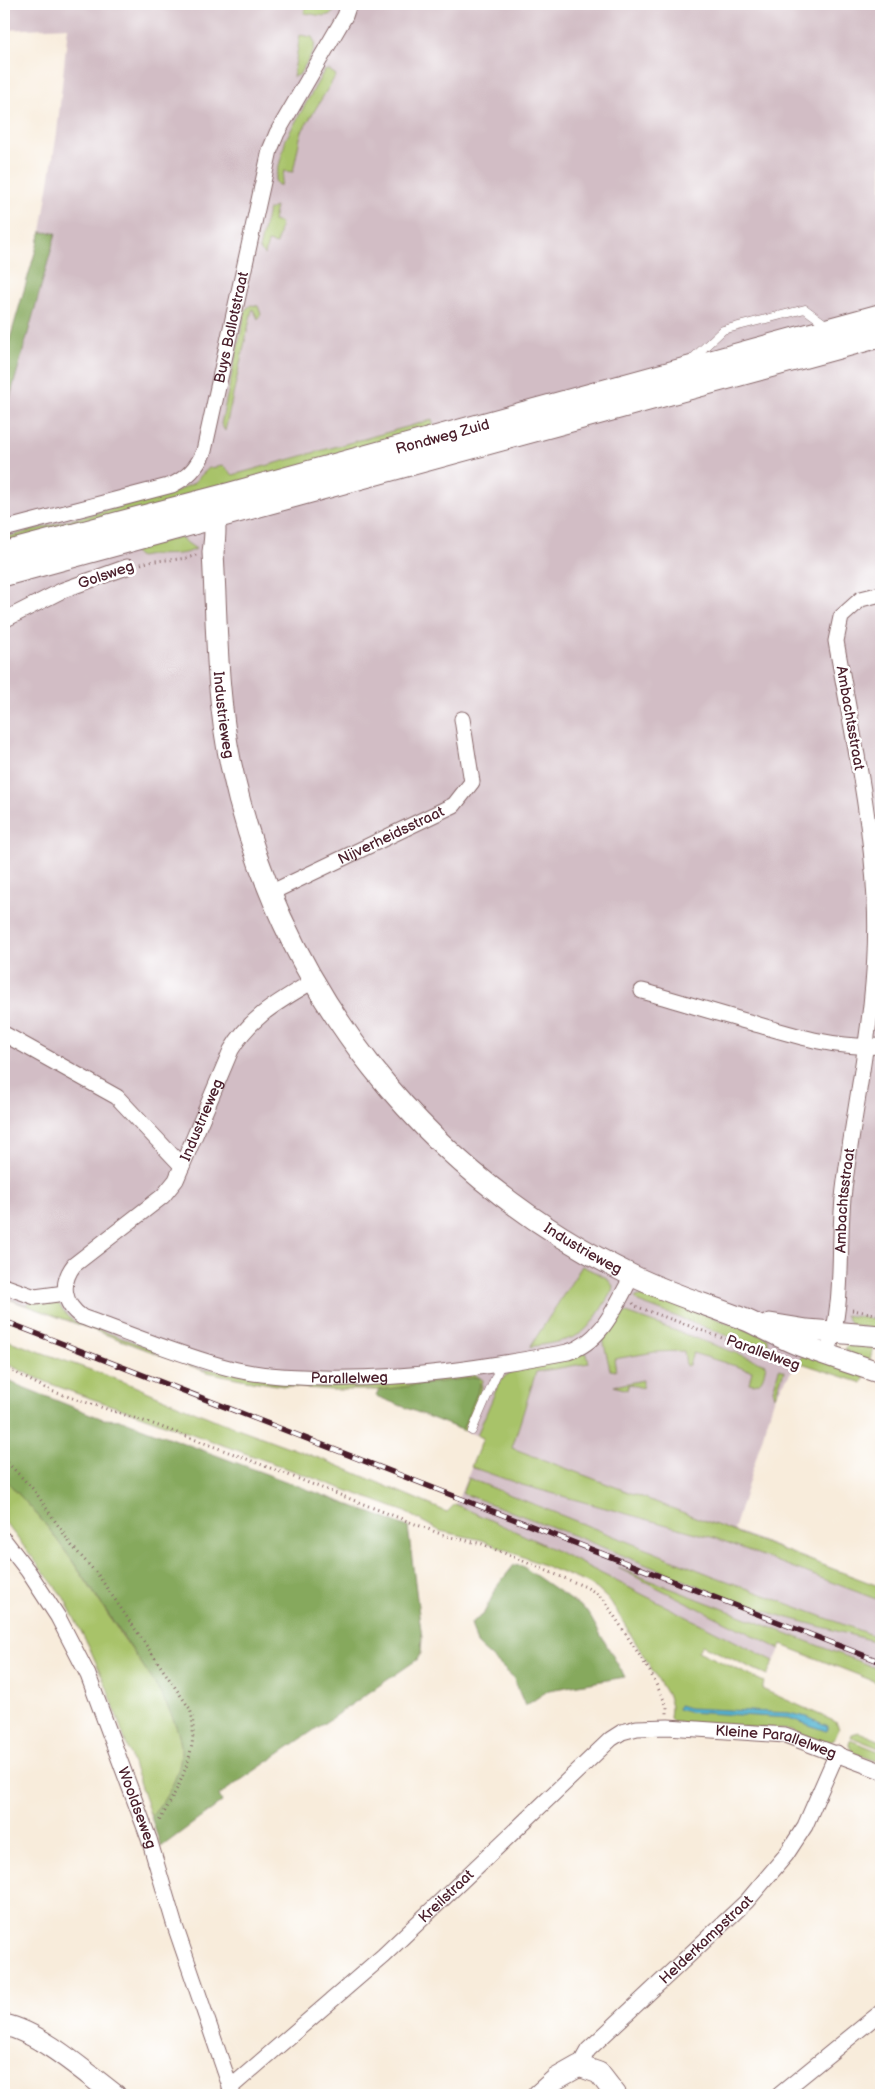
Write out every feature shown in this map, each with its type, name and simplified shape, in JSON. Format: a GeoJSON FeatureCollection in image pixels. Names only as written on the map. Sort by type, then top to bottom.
{"type":"FeatureCollection","features":[{"type":"Feature","properties":{"kind":"main road","name":"Rondweg Zuid"},"geometry":{"type":"LineString","coordinates":[[4,574],[203,510],[834,338],[881,316]]}},
{"type":"Feature","properties":{"kind":"main road","name":"Rondweg Zuid"},"geometry":{"type":"LineString","coordinates":[[834,338],[881,336]]}},
{"type":"Feature","properties":{"kind":"main road","name":"Rondweg Zuid"},"geometry":{"type":"LineString","coordinates":[[4,554],[203,510]]}},
{"type":"Feature","properties":{"kind":"street","name":"Buys Ballotstraat"},"geometry":{"type":"LineString","coordinates":[[4,529],[172,485],[191,473],[199,464],[204,451],[270,150],[276,133],[345,16],[349,4]]}},
{"type":"Feature","properties":{"kind":"street","name":"Industrieweg"},"geometry":{"type":"LineString","coordinates":[[203,510],[213,552],[220,683],[225,730],[241,807],[255,854],[270,892],[313,982],[339,1022],[385,1084],[448,1150],[496,1192],[628,1283]]}},
{"type":"Feature","properties":{"kind":"street","name":"Golsweg"},"geometry":{"type":"LineString","coordinates":[[4,620],[63,590],[128,567]]}},
{"type":"Feature","properties":{"kind":"street","name":"Ambachtsstraat"},"geometry":{"type":"LineString","coordinates":[[827,1354],[835,1332],[844,1190],[874,1046],[873,969],[875,900],[868,829],[836,641],[842,617],[861,599],[881,594]]}},
{"type":"Feature","properties":{"kind":"street","name":"Nijverheidsstraat"},"geometry":{"type":"LineString","coordinates":[[270,892],[454,805],[472,782],[462,719]]}},
{"type":"Feature","properties":{"kind":"street","name":"Industrieweg"},"geometry":{"type":"LineString","coordinates":[[6,1035],[116,1097],[182,1166],[239,1035],[264,1011],[313,982]]}},
{"type":"Feature","properties":{"kind":"street"},"geometry":{"type":"LineString","coordinates":[[642,991],[793,1036],[828,1044],[874,1046]]}},
{"type":"Feature","properties":{"kind":"street"},"geometry":{"type":"LineString","coordinates":[[4,1286],[35,1297],[65,1293],[66,1279],[74,1265],[163,1196],[176,1180],[182,1166]]}},
{"type":"Feature","properties":{"kind":"street","name":"Parallelweg"},"geometry":{"type":"LineString","coordinates":[[65,1293],[74,1312],[82,1317],[230,1368],[299,1378],[370,1378],[413,1376],[501,1364],[580,1348],[597,1336],[628,1283],[748,1321],[783,1338],[881,1373]]}},
{"type":"Feature","properties":{"kind":"street","name":"Parallelweg"},"geometry":{"type":"LineString","coordinates":[[748,1321],[784,1327],[881,1336]]}},
{"type":"Feature","properties":{"kind":"street","name":"Wooldseweg"},"geometry":{"type":"LineString","coordinates":[[4,1540],[28,1571],[58,1617],[88,1675],[149,1838],[174,1923],[232,2092]]}},
{"type":"Feature","properties":{"kind":"street","name":"Kleine Parallelweg"},"geometry":{"type":"LineString","coordinates":[[668,1727],[785,1735],[881,1771]]}},
{"type":"Feature","properties":{"kind":"street","name":"Kreilstraat"},"geometry":{"type":"LineString","coordinates":[[232,2092],[382,1956],[611,1739],[622,1732],[637,1728],[668,1727]]}},
{"type":"Feature","properties":{"kind":"street","name":"Helderkampstraat"},"geometry":{"type":"LineString","coordinates":[[538,2095],[556,2079],[579,2066],[588,2050],[747,1901],[786,1855],[805,1826],[837,1753]]}},
{"type":"Feature","properties":{"kind":"street"},"geometry":{"type":"LineString","coordinates":[[779,2095],[881,2012]]}},
{"type":"Feature","properties":{"kind":"street"},"geometry":{"type":"LineString","coordinates":[[4,2025],[37,2039],[115,2095]]}},
{"type":"Feature","properties":{"kind":"street"},"geometry":{"type":"LineString","coordinates":[[579,2066],[599,2074],[616,2095]]}},
{"type":"Feature","properties":{"kind":"lane"},"geometry":{"type":"LineString","coordinates":[[472,1431],[501,1364]]}},
{"type":"Feature","properties":{"kind":"path","name":"Golsweg"},"geometry":{"type":"LineString","coordinates":[[128,567],[155,559],[190,558],[201,553],[213,552]]}},
{"type":"Feature","properties":{"kind":"path","name":"Parallelweg"},"geometry":{"type":"LineString","coordinates":[[628,1283],[635,1306],[795,1365]]}},
{"type":"Feature","properties":{"kind":"path"},"geometry":{"type":"LineString","coordinates":[[4,1367],[51,1391],[225,1450],[437,1533],[482,1544],[586,1587],[604,1600],[648,1670],[667,1706],[668,1727]]}},
{"type":"Feature","properties":{"kind":"path"},"geometry":{"type":"LineString","coordinates":[[4,1459],[34,1490],[72,1546],[98,1575],[190,1709],[193,1717],[193,1736],[180,1783],[149,1838]]}},
{"type":"Feature","properties":{"kind":"shaded area"},"geometry":{"type":"Polygon","coordinates":[[[4,4],[881,4],[881,1328],[823,1324],[775,1396],[734,1530],[881,1587],[881,1684],[782,1645],[773,1664],[452,1514],[483,1438],[462,1430],[480,1386],[332,1390],[283,1386],[246,1380],[207,1372],[4,1298],[4,359],[41,232],[57,133],[68,27],[4,30],[4,4]]]}},
{"type":"Feature","properties":{"kind":"green space"},"geometry":{"type":"Polygon","coordinates":[[[306,4],[339,4],[333,13],[320,16],[304,13],[306,4]]]}},
{"type":"Feature","properties":{"kind":"green space"},"geometry":{"type":"Polygon","coordinates":[[[300,35],[312,37],[315,43],[313,52],[299,75],[293,77],[300,35]]]}},
{"type":"Feature","properties":{"kind":"green space"},"geometry":{"type":"Polygon","coordinates":[[[329,70],[336,75],[301,133],[293,172],[284,171],[281,185],[278,185],[275,181],[286,139],[324,71],[329,70]]]}},
{"type":"Feature","properties":{"kind":"green space"},"geometry":{"type":"Polygon","coordinates":[[[276,207],[273,221],[281,223],[277,244],[268,242],[265,255],[259,249],[268,210],[276,207]]]}},
{"type":"Feature","properties":{"kind":"green space"},"geometry":{"type":"Polygon","coordinates":[[[41,232],[56,233],[4,419],[4,359],[41,232]]]}},
{"type":"Feature","properties":{"kind":"green space"},"geometry":{"type":"Polygon","coordinates":[[[251,305],[258,306],[261,314],[258,319],[252,310],[225,431],[221,424],[246,309],[251,305]]]}},
{"type":"Feature","properties":{"kind":"green space"},"geometry":{"type":"Polygon","coordinates":[[[432,420],[436,432],[4,549],[4,538],[175,492],[192,484],[209,468],[223,466],[233,475],[432,420]]]}},
{"type":"Feature","properties":{"kind":"green space"},"geometry":{"type":"Polygon","coordinates":[[[179,537],[196,549],[176,554],[140,557],[131,551],[179,537]]]}},
{"type":"Feature","properties":{"kind":"green space"},"geometry":{"type":"Polygon","coordinates":[[[582,1266],[607,1278],[613,1286],[612,1291],[595,1319],[581,1333],[572,1338],[530,1347],[582,1266]]]}},
{"type":"Feature","properties":{"kind":"green space"},"geometry":{"type":"Polygon","coordinates":[[[651,1294],[768,1338],[768,1351],[638,1302],[635,1297],[651,1294]]]}},
{"type":"Feature","properties":{"kind":"green space"},"geometry":{"type":"Polygon","coordinates":[[[30,1302],[58,1303],[68,1317],[74,1321],[153,1349],[154,1352],[25,1305],[30,1302]]]}},
{"type":"Feature","properties":{"kind":"green space"},"geometry":{"type":"Polygon","coordinates":[[[624,1312],[766,1364],[762,1379],[754,1384],[749,1383],[752,1371],[693,1353],[689,1365],[686,1366],[684,1351],[655,1352],[614,1359],[616,1371],[610,1370],[603,1339],[618,1315],[624,1312]]]}},
{"type":"Feature","properties":{"kind":"green space"},"geometry":{"type":"Polygon","coordinates":[[[845,1315],[875,1319],[876,1330],[851,1324],[845,1315]]]}},
{"type":"Feature","properties":{"kind":"green space"},"geometry":{"type":"Polygon","coordinates":[[[4,1339],[127,1383],[213,1419],[332,1463],[447,1512],[455,1504],[543,1544],[774,1661],[767,1675],[702,1645],[698,1651],[764,1682],[762,1689],[836,1722],[839,1729],[834,1740],[827,1743],[792,1730],[673,1722],[670,1718],[671,1707],[668,1696],[611,1602],[597,1589],[587,1583],[482,1540],[440,1531],[403,1511],[72,1392],[20,1371],[4,1362],[4,1339]]]}},
{"type":"Feature","properties":{"kind":"green space"},"geometry":{"type":"Polygon","coordinates":[[[875,1340],[869,1364],[845,1350],[848,1342],[875,1340]]]}},
{"type":"Feature","properties":{"kind":"green space"},"geometry":{"type":"Polygon","coordinates":[[[585,1352],[589,1363],[536,1372],[512,1448],[881,1587],[881,1601],[718,1539],[522,1485],[471,1467],[483,1438],[477,1435],[499,1383],[506,1375],[538,1361],[585,1352]]]}},
{"type":"Feature","properties":{"kind":"green space"},"geometry":{"type":"Polygon","coordinates":[[[805,1352],[866,1374],[862,1383],[798,1362],[805,1352]]]}},
{"type":"Feature","properties":{"kind":"green space"},"geometry":{"type":"Polygon","coordinates":[[[174,1360],[204,1370],[209,1369],[331,1386],[396,1383],[476,1375],[483,1380],[481,1393],[465,1431],[462,1430],[480,1386],[332,1390],[283,1386],[207,1372],[174,1360]]]}},
{"type":"Feature","properties":{"kind":"green space"},"geometry":{"type":"Polygon","coordinates":[[[779,1369],[784,1371],[775,1396],[773,1390],[779,1369]]]}},
{"type":"Feature","properties":{"kind":"green space"},"geometry":{"type":"Polygon","coordinates":[[[479,1377],[480,1386],[462,1430],[376,1396],[379,1390],[479,1377]]]}},
{"type":"Feature","properties":{"kind":"green space"},"geometry":{"type":"Polygon","coordinates":[[[4,1378],[103,1419],[122,1420],[408,1527],[422,1638],[421,1653],[418,1659],[219,1795],[222,1802],[161,1847],[151,1817],[163,1802],[177,1775],[181,1756],[178,1733],[166,1704],[141,1662],[78,1569],[44,1522],[4,1478],[4,1378]]]}},
{"type":"Feature","properties":{"kind":"green space"},"geometry":{"type":"Polygon","coordinates":[[[643,1380],[642,1388],[629,1384],[627,1390],[614,1386],[643,1380]]]}},
{"type":"Feature","properties":{"kind":"green space"},"geometry":{"type":"Polygon","coordinates":[[[4,1478],[44,1522],[68,1555],[158,1688],[173,1718],[181,1746],[177,1775],[163,1802],[151,1817],[108,1690],[90,1649],[64,1598],[4,1521],[4,1478]]]}},
{"type":"Feature","properties":{"kind":"green space"},"geometry":{"type":"Polygon","coordinates":[[[468,1478],[711,1575],[877,1637],[877,1642],[774,1614],[721,1595],[462,1493],[468,1478]]]}},
{"type":"Feature","properties":{"kind":"green space"},"geometry":{"type":"Polygon","coordinates":[[[514,1565],[522,1566],[587,1611],[625,1677],[549,1690],[525,1706],[513,1677],[477,1644],[471,1623],[483,1615],[498,1585],[514,1565]]]}},
{"type":"Feature","properties":{"kind":"green space"},"geometry":{"type":"Polygon","coordinates":[[[618,1568],[881,1670],[881,1684],[782,1645],[780,1649],[618,1568]]]}},
{"type":"Feature","properties":{"kind":"green space"},"geometry":{"type":"Polygon","coordinates":[[[859,1732],[881,1741],[881,1749],[851,1737],[852,1734],[859,1732]]]}},
{"type":"Feature","properties":{"kind":"green space"},"geometry":{"type":"Polygon","coordinates":[[[850,1740],[881,1752],[881,1763],[852,1752],[849,1745],[850,1740]]]}},
{"type":"Feature","properties":{"kind":"water"},"geometry":{"type":"Polygon","coordinates":[[[679,1705],[689,1708],[789,1713],[807,1717],[828,1726],[826,1731],[789,1718],[688,1712],[678,1709],[679,1705]]]}},
{"type":"Feature","properties":{"kind":"railway"},"geometry":{"type":"LineString","coordinates":[[4,1321],[881,1662]]}}]}
